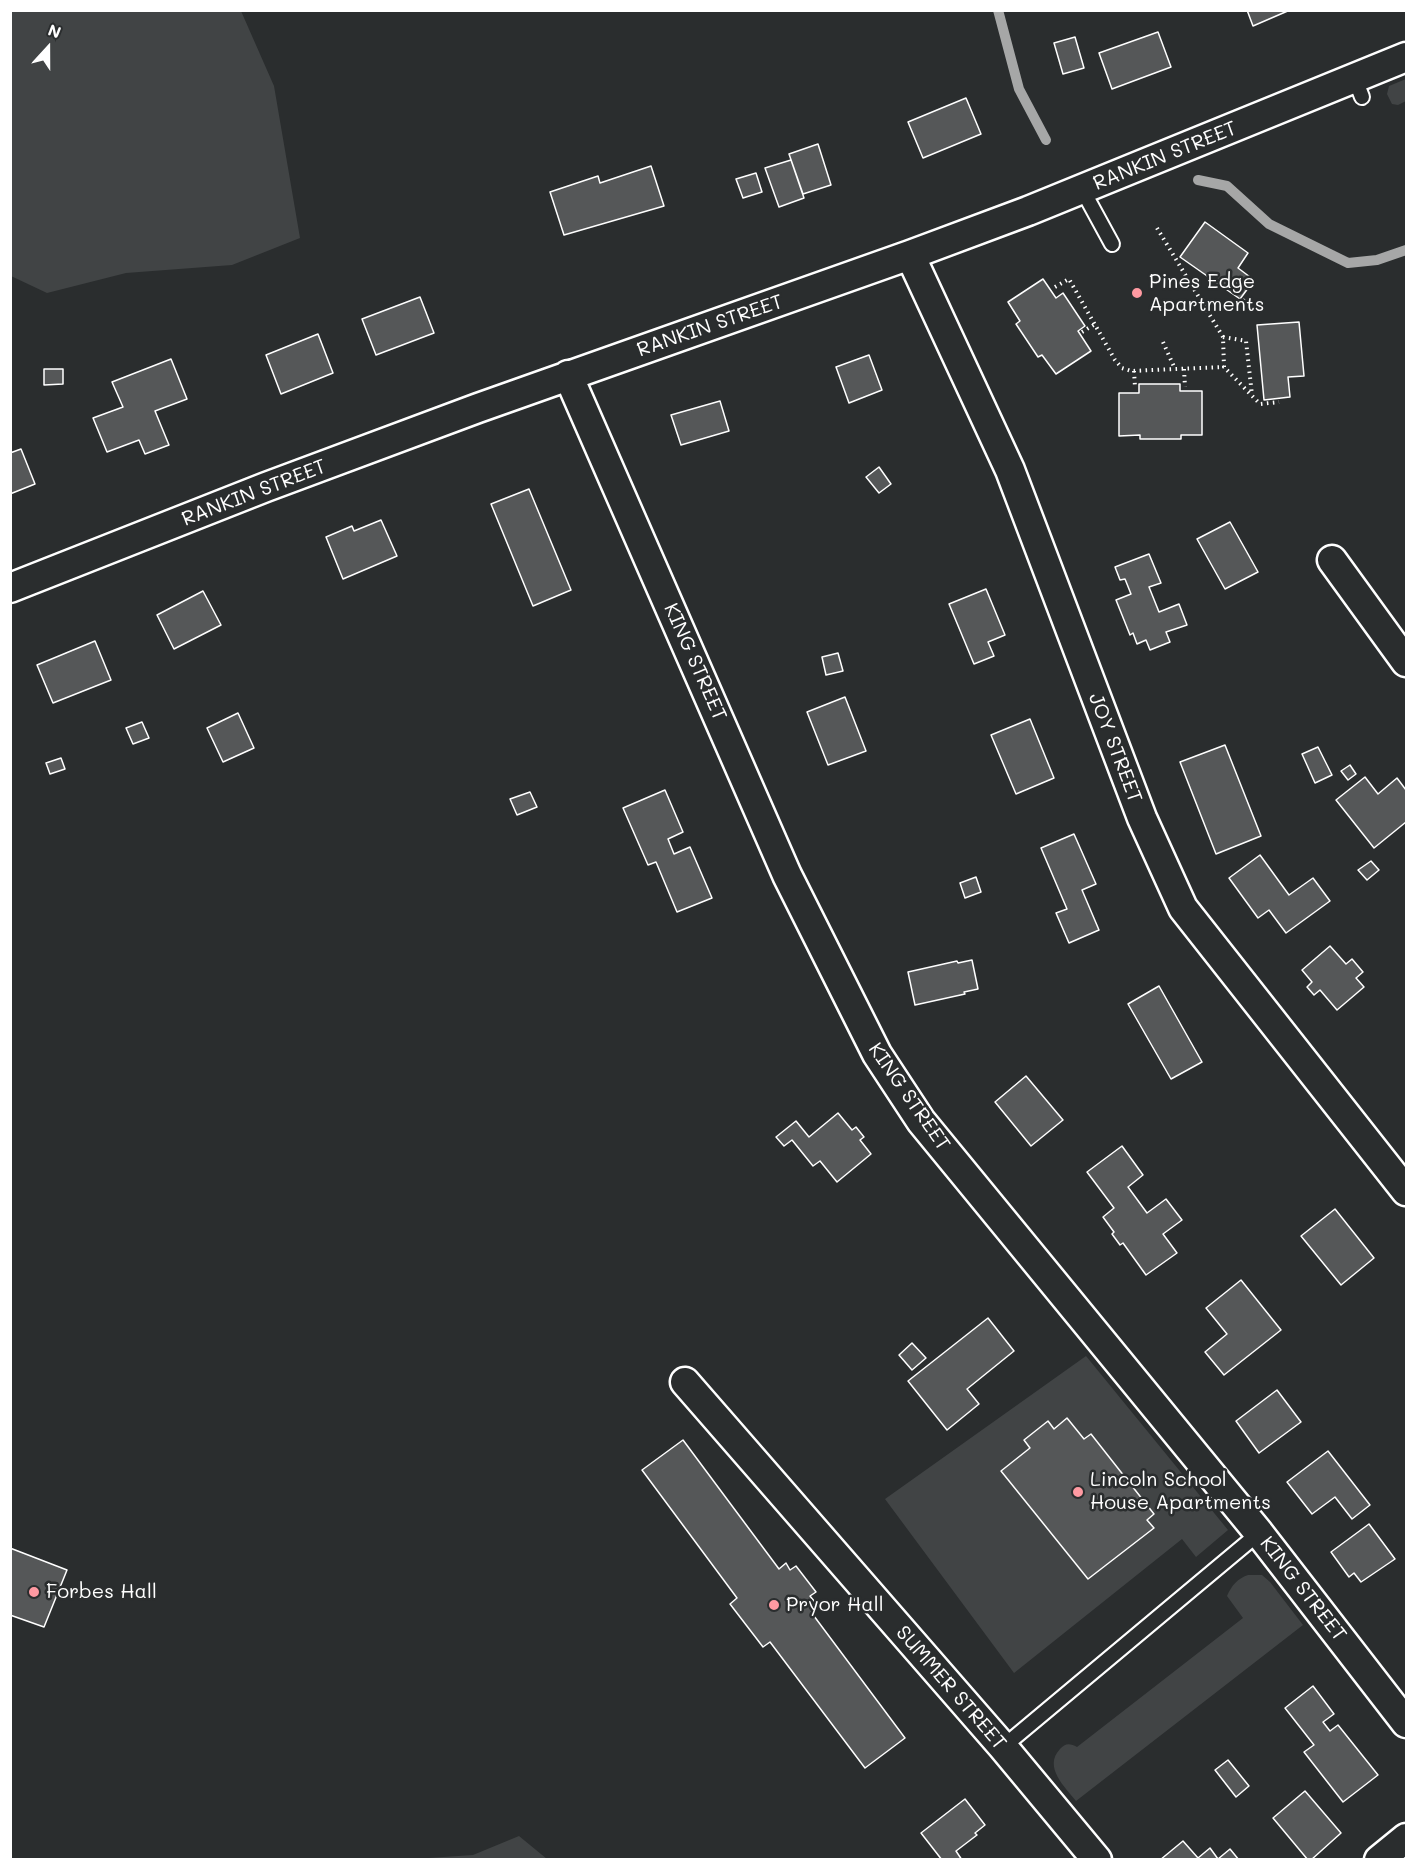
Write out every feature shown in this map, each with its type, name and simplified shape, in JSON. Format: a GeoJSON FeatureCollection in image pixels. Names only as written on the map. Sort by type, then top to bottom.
{"type":"FeatureCollection","features":[{"type":"Feature","properties":{"kind":"street","name":"RANKIN STREET"},"geometry":{"type":"LineString","coordinates":[[10,588],[266,487],[568,375],[910,255],[1358,88],[1407,57]]}},
{"type":"Feature","properties":{"kind":"street","name":"JOY STREET"},"geometry":{"type":"LineString","coordinates":[[910,255],[1010,470],[1142,818],[1183,908],[1407,1191]]}},
{"type":"Feature","properties":{"kind":"street","name":"KING STREET"},"geometry":{"type":"LineString","coordinates":[[568,375],[787,875],[877,1054],[921,1121],[1259,1533],[1407,1723]]}},
{"type":"Feature","properties":{"kind":"street"},"geometry":{"type":"LineString","coordinates":[[1332,560],[1407,662]]}},
{"type":"Feature","properties":{"kind":"street","name":"SUMMER STREET"},"geometry":{"type":"LineString","coordinates":[[685,1382],[1003,1747],[1097,1860]]}},
{"type":"Feature","properties":{"kind":"street"},"geometry":{"type":"LineString","coordinates":[[1378,1860],[1407,1838]]}},
{"type":"Feature","properties":{"kind":"lane"},"geometry":{"type":"LineString","coordinates":[[1082,189],[1112,244]]}},
{"type":"Feature","properties":{"kind":"lane"},"geometry":{"type":"LineString","coordinates":[[1003,1747],[1259,1533]]}},
{"type":"Feature","properties":{"kind":"path"},"geometry":{"type":"LineString","coordinates":[[1157,228],[1186,272],[1223,337],[1224,367],[1260,404],[1279,402]]}},
{"type":"Feature","properties":{"kind":"path"},"geometry":{"type":"LineString","coordinates":[[1055,287],[1069,279],[1115,360],[1122,368],[1134,370],[1224,367]]}},
{"type":"Feature","properties":{"kind":"path"},"geometry":{"type":"LineString","coordinates":[[1204,307],[1240,305],[1246,299]]}},
{"type":"Feature","properties":{"kind":"path"},"geometry":{"type":"LineString","coordinates":[[1082,332],[1095,324]]}},
{"type":"Feature","properties":{"kind":"path"},"geometry":{"type":"LineString","coordinates":[[1223,337],[1246,341],[1252,396]]}},
{"type":"Feature","properties":{"kind":"path"},"geometry":{"type":"LineString","coordinates":[[1163,342],[1176,369]]}},
{"type":"Feature","properties":{"kind":"path"},"geometry":{"type":"LineString","coordinates":[[1184,369],[1185,387]]}},
{"type":"Feature","properties":{"kind":"path"},"geometry":{"type":"LineString","coordinates":[[1134,370],[1135,387]]}},
{"type":"Feature","properties":{"kind":"shaded area"},"geometry":{"type":"Polygon","coordinates":[[[10,11],[241,11],[274,86],[300,238],[232,265],[126,273],[47,293],[11,276],[10,11]]]}},
{"type":"Feature","properties":{"kind":"shaded area"},"geometry":{"type":"Polygon","coordinates":[[[1406,79],[1406,101],[1398,105],[1392,104],[1387,94],[1389,86],[1406,79]]]}},
{"type":"Feature","properties":{"kind":"shaded area"},"geometry":{"type":"Polygon","coordinates":[[[1086,1356],[1228,1530],[1196,1557],[1182,1539],[1014,1673],[885,1499],[1086,1356]]]}},
{"type":"Feature","properties":{"kind":"shaded area"},"geometry":{"type":"Polygon","coordinates":[[[1248,1575],[1262,1575],[1270,1582],[1303,1625],[1076,1801],[1055,1770],[1055,1756],[1060,1749],[1068,1744],[1077,1747],[1243,1618],[1227,1596],[1235,1583],[1248,1575]]]}},
{"type":"Feature","properties":{"kind":"shaded area"},"geometry":{"type":"Polygon","coordinates":[[[519,1836],[547,1859],[413,1859],[473,1855],[519,1836]]]}},
{"type":"Feature","properties":{"kind":"building"},"geometry":{"type":"Polygon","coordinates":[[[1247,10],[1290,10],[1253,26],[1247,10]]]}},
{"type":"Feature","properties":{"kind":"building"},"geometry":{"type":"Polygon","coordinates":[[[1158,32],[1171,67],[1112,89],[1099,53],[1158,32]]]}},
{"type":"Feature","properties":{"kind":"building"},"geometry":{"type":"Polygon","coordinates":[[[1075,37],[1084,68],[1063,74],[1054,43],[1075,37]]]}},
{"type":"Feature","properties":{"kind":"building"},"geometry":{"type":"Polygon","coordinates":[[[966,98],[981,134],[923,158],[908,122],[966,98]]]}},
{"type":"Feature","properties":{"kind":"building"},"geometry":{"type":"Polygon","coordinates":[[[818,144],[831,185],[803,194],[789,154],[818,144]]]}},
{"type":"Feature","properties":{"kind":"building"},"geometry":{"type":"Polygon","coordinates":[[[791,160],[804,198],[779,207],[765,168],[791,160]]]}},
{"type":"Feature","properties":{"kind":"building"},"geometry":{"type":"Polygon","coordinates":[[[651,166],[664,206],[564,235],[550,192],[598,176],[600,183],[651,166]]]}},
{"type":"Feature","properties":{"kind":"building"},"geometry":{"type":"Polygon","coordinates":[[[756,173],[762,192],[743,198],[736,179],[756,173]]]}},
{"type":"Feature","properties":{"kind":"building"},"geometry":{"type":"Polygon","coordinates":[[[1205,222],[1248,253],[1238,268],[1254,280],[1240,299],[1180,257],[1205,222]]]}},
{"type":"Feature","properties":{"kind":"building"},"geometry":{"type":"Polygon","coordinates":[[[1043,279],[1056,298],[1063,293],[1085,326],[1078,331],[1091,351],[1056,374],[1042,355],[1038,357],[1016,324],[1020,321],[1008,302],[1043,279]]]}},
{"type":"Feature","properties":{"kind":"building"},"geometry":{"type":"Polygon","coordinates":[[[420,297],[434,333],[376,355],[362,319],[420,297]]]}},
{"type":"Feature","properties":{"kind":"building"},"geometry":{"type":"Polygon","coordinates":[[[1299,322],[1304,376],[1288,377],[1290,397],[1264,400],[1257,325],[1299,322]]]}},
{"type":"Feature","properties":{"kind":"building"},"geometry":{"type":"Polygon","coordinates":[[[318,334],[333,373],[281,394],[266,355],[318,334]]]}},
{"type":"Feature","properties":{"kind":"building"},"geometry":{"type":"Polygon","coordinates":[[[869,355],[882,390],[849,403],[836,367],[869,355]]]}},
{"type":"Feature","properties":{"kind":"building"},"geometry":{"type":"Polygon","coordinates":[[[171,359],[187,399],[155,411],[169,445],[145,454],[139,440],[107,452],[93,418],[123,407],[112,382],[171,359]]]}},
{"type":"Feature","properties":{"kind":"building"},"geometry":{"type":"Polygon","coordinates":[[[44,369],[63,369],[63,384],[44,385],[44,369]]]}},
{"type":"Feature","properties":{"kind":"building"},"geometry":{"type":"Polygon","coordinates":[[[1139,384],[1180,384],[1180,391],[1202,391],[1202,435],[1181,435],[1181,439],[1140,439],[1140,435],[1119,436],[1119,393],[1139,393],[1139,384]]]}},
{"type":"Feature","properties":{"kind":"building"},"geometry":{"type":"Polygon","coordinates":[[[720,401],[729,431],[681,445],[671,415],[720,401]]]}},
{"type":"Feature","properties":{"kind":"building"},"geometry":{"type":"Polygon","coordinates":[[[21,449],[35,484],[10,494],[10,453],[21,449]]]}},
{"type":"Feature","properties":{"kind":"building"},"geometry":{"type":"Polygon","coordinates":[[[879,467],[891,484],[879,493],[866,477],[879,467]]]}},
{"type":"Feature","properties":{"kind":"building"},"geometry":{"type":"Polygon","coordinates":[[[529,489],[571,590],[533,606],[491,504],[529,489]]]}},
{"type":"Feature","properties":{"kind":"building"},"geometry":{"type":"Polygon","coordinates":[[[381,520],[397,556],[343,579],[326,537],[352,526],[354,531],[381,520]]]}},
{"type":"Feature","properties":{"kind":"building"},"geometry":{"type":"Polygon","coordinates":[[[1230,522],[1258,572],[1225,589],[1197,539],[1230,522]]]}},
{"type":"Feature","properties":{"kind":"building"},"geometry":{"type":"Polygon","coordinates":[[[1149,554],[1161,583],[1149,587],[1159,612],[1179,604],[1187,625],[1166,632],[1170,642],[1150,650],[1146,640],[1137,644],[1133,633],[1130,635],[1116,600],[1131,594],[1125,579],[1120,580],[1115,567],[1149,554]]]}},
{"type":"Feature","properties":{"kind":"building"},"geometry":{"type":"Polygon","coordinates":[[[986,589],[1005,635],[988,642],[994,656],[974,664],[949,604],[986,589]]]}},
{"type":"Feature","properties":{"kind":"building"},"geometry":{"type":"Polygon","coordinates":[[[203,591],[221,625],[174,649],[157,615],[203,591]]]}},
{"type":"Feature","properties":{"kind":"building"},"geometry":{"type":"Polygon","coordinates":[[[95,641],[111,680],[53,703],[37,665],[95,641]]]}},
{"type":"Feature","properties":{"kind":"building"},"geometry":{"type":"Polygon","coordinates":[[[838,653],[843,671],[826,675],[822,657],[838,653]]]}},
{"type":"Feature","properties":{"kind":"building"},"geometry":{"type":"Polygon","coordinates":[[[845,697],[866,751],[828,765],[807,712],[845,697]]]}},
{"type":"Feature","properties":{"kind":"building"},"geometry":{"type":"Polygon","coordinates":[[[238,713],[254,748],[223,762],[207,728],[238,713]]]}},
{"type":"Feature","properties":{"kind":"building"},"geometry":{"type":"Polygon","coordinates":[[[1030,719],[1054,778],[1016,794],[991,735],[1030,719]]]}},
{"type":"Feature","properties":{"kind":"building"},"geometry":{"type":"Polygon","coordinates":[[[142,722],[149,738],[133,744],[126,728],[142,722]]]}},
{"type":"Feature","properties":{"kind":"building"},"geometry":{"type":"Polygon","coordinates":[[[1225,745],[1261,836],[1216,854],[1180,762],[1225,745]]]}},
{"type":"Feature","properties":{"kind":"building"},"geometry":{"type":"Polygon","coordinates":[[[1318,747],[1332,775],[1315,783],[1302,754],[1318,747]]]}},
{"type":"Feature","properties":{"kind":"building"},"geometry":{"type":"Polygon","coordinates":[[[61,758],[65,769],[50,774],[46,763],[61,758]]]}},
{"type":"Feature","properties":{"kind":"building"},"geometry":{"type":"Polygon","coordinates":[[[1350,765],[1356,774],[1348,780],[1341,771],[1350,765]]]}},
{"type":"Feature","properties":{"kind":"building"},"geometry":{"type":"Polygon","coordinates":[[[1365,777],[1378,794],[1397,778],[1406,790],[1406,822],[1374,848],[1336,800],[1365,777]]]}},
{"type":"Feature","properties":{"kind":"building"},"geometry":{"type":"Polygon","coordinates":[[[665,790],[683,832],[668,839],[674,854],[690,847],[712,898],[677,912],[656,862],[648,865],[623,808],[665,790]]]}},
{"type":"Feature","properties":{"kind":"building"},"geometry":{"type":"Polygon","coordinates":[[[530,792],[537,807],[517,815],[510,799],[530,792]]]}},
{"type":"Feature","properties":{"kind":"building"},"geometry":{"type":"Polygon","coordinates":[[[1074,834],[1096,884],[1082,890],[1099,930],[1069,943],[1056,913],[1067,909],[1041,848],[1074,834]]]}},
{"type":"Feature","properties":{"kind":"building"},"geometry":{"type":"Polygon","coordinates":[[[1260,855],[1289,895],[1313,878],[1330,901],[1286,933],[1269,910],[1258,918],[1229,878],[1260,855]]]}},
{"type":"Feature","properties":{"kind":"building"},"geometry":{"type":"Polygon","coordinates":[[[1371,861],[1379,870],[1367,880],[1358,870],[1371,861]]]}},
{"type":"Feature","properties":{"kind":"building"},"geometry":{"type":"Polygon","coordinates":[[[976,877],[981,892],[965,898],[960,883],[976,877]]]}},
{"type":"Feature","properties":{"kind":"building"},"geometry":{"type":"Polygon","coordinates":[[[1330,946],[1346,964],[1352,959],[1363,972],[1356,978],[1364,987],[1337,1010],[1320,990],[1314,995],[1307,987],[1312,982],[1302,970],[1330,946]]]}},
{"type":"Feature","properties":{"kind":"building"},"geometry":{"type":"Polygon","coordinates":[[[972,960],[978,989],[915,1005],[908,972],[972,960]]]}},
{"type":"Feature","properties":{"kind":"building"},"geometry":{"type":"Polygon","coordinates":[[[1159,986],[1202,1062],[1171,1079],[1128,1004],[1159,986]]]}},
{"type":"Feature","properties":{"kind":"building"},"geometry":{"type":"Polygon","coordinates":[[[1026,1076],[1063,1120],[1031,1146],[995,1102],[1026,1076]]]}},
{"type":"Feature","properties":{"kind":"building"},"geometry":{"type":"Polygon","coordinates":[[[838,1113],[852,1130],[856,1127],[864,1137],[860,1140],[871,1154],[837,1182],[820,1161],[813,1166],[792,1140],[784,1146],[776,1137],[796,1121],[809,1137],[838,1113]]]}},
{"type":"Feature","properties":{"kind":"building"},"geometry":{"type":"Polygon","coordinates":[[[1122,1146],[1143,1175],[1128,1187],[1147,1213],[1166,1199],[1182,1220],[1163,1234],[1177,1253],[1146,1275],[1123,1243],[1120,1245],[1112,1234],[1114,1232],[1103,1217],[1114,1208],[1087,1172],[1122,1146]]]}},
{"type":"Feature","properties":{"kind":"building"},"geometry":{"type":"Polygon","coordinates":[[[1335,1209],[1374,1258],[1341,1285],[1301,1236],[1335,1209]]]}},
{"type":"Feature","properties":{"kind":"building"},"geometry":{"type":"Polygon","coordinates":[[[1241,1280],[1281,1330],[1224,1375],[1205,1352],[1227,1334],[1206,1308],[1241,1280]]]}},
{"type":"Feature","properties":{"kind":"building"},"geometry":{"type":"Polygon","coordinates":[[[988,1318],[1014,1351],[967,1389],[979,1404],[947,1430],[908,1381],[988,1318]]]}},
{"type":"Feature","properties":{"kind":"building"},"geometry":{"type":"Polygon","coordinates":[[[912,1343],[926,1358],[912,1370],[899,1355],[912,1343]]]}},
{"type":"Feature","properties":{"kind":"building"},"geometry":{"type":"Polygon","coordinates":[[[1277,1390],[1301,1422],[1259,1453],[1236,1421],[1277,1390]]]}},
{"type":"Feature","properties":{"kind":"building","name":"Lincoln School House Apartments"},"geometry":{"type":"Polygon","coordinates":[[[1067,1418],[1084,1439],[1091,1434],[1154,1514],[1147,1520],[1154,1528],[1088,1579],[1001,1471],[1030,1448],[1024,1440],[1048,1421],[1054,1429],[1067,1418]]]}},
{"type":"Feature","properties":{"kind":"building","name":"Pryor Hall"},"geometry":{"type":"Polygon","coordinates":[[[683,1440],[779,1569],[786,1563],[790,1570],[796,1566],[816,1592],[810,1596],[818,1606],[811,1612],[905,1738],[865,1768],[770,1642],[763,1647],[730,1604],[737,1598],[642,1470],[683,1440]]]}},
{"type":"Feature","properties":{"kind":"building"},"geometry":{"type":"Polygon","coordinates":[[[1328,1451],[1370,1505],[1352,1519],[1335,1497],[1312,1514],[1287,1482],[1328,1451]]]}},
{"type":"Feature","properties":{"kind":"building"},"geometry":{"type":"Polygon","coordinates":[[[1369,1524],[1395,1559],[1361,1582],[1354,1573],[1349,1577],[1331,1552],[1369,1524]]]}},
{"type":"Feature","properties":{"kind":"building","name":"Forbes Hall"},"geometry":{"type":"Polygon","coordinates":[[[10,1548],[67,1570],[44,1627],[10,1615],[10,1548]]]}},
{"type":"Feature","properties":{"kind":"building"},"geometry":{"type":"Polygon","coordinates":[[[1313,1686],[1334,1714],[1323,1722],[1330,1731],[1338,1725],[1378,1775],[1343,1802],[1304,1752],[1314,1745],[1285,1708],[1313,1686]]]}},
{"type":"Feature","properties":{"kind":"building"},"geometry":{"type":"Polygon","coordinates":[[[1228,1760],[1249,1786],[1236,1797],[1215,1770],[1228,1760]]]}},
{"type":"Feature","properties":{"kind":"building"},"geometry":{"type":"Polygon","coordinates":[[[1305,1791],[1341,1833],[1311,1860],[1308,1860],[1273,1818],[1305,1791]]]}},
{"type":"Feature","properties":{"kind":"building"},"geometry":{"type":"Polygon","coordinates":[[[965,1799],[985,1825],[975,1833],[977,1835],[956,1851],[962,1860],[942,1860],[921,1833],[965,1799]]]}},
{"type":"Feature","properties":{"kind":"building"},"geometry":{"type":"Polygon","coordinates":[[[1183,1841],[1198,1858],[1210,1848],[1218,1859],[1230,1849],[1239,1860],[1160,1860],[1183,1841]]]}},
{"type":"Feature","properties":{"kind":"waterway"},"geometry":{"type":"LineString","coordinates":[[998,10],[1019,89],[1046,140]]}},
{"type":"Feature","properties":{"kind":"waterway"},"geometry":{"type":"LineString","coordinates":[[1198,180],[1227,186],[1269,224],[1348,263],[1377,260],[1406,250]]}},
{"type":"Feature","properties":{"kind":"place","name":"Pines Edge Apartments"},"geometry":{"type":"Point","coordinates":[1137,293]}},
{"type":"Feature","properties":{"kind":"place","name":"Lincoln School House Apartments"},"geometry":{"type":"Point","coordinates":[1078,1492]}},
{"type":"Feature","properties":{"kind":"place","name":"Forbes Hall"},"geometry":{"type":"Point","coordinates":[34,1592]}},
{"type":"Feature","properties":{"kind":"place","name":"Pryor Hall"},"geometry":{"type":"Point","coordinates":[774,1605]}}]}
